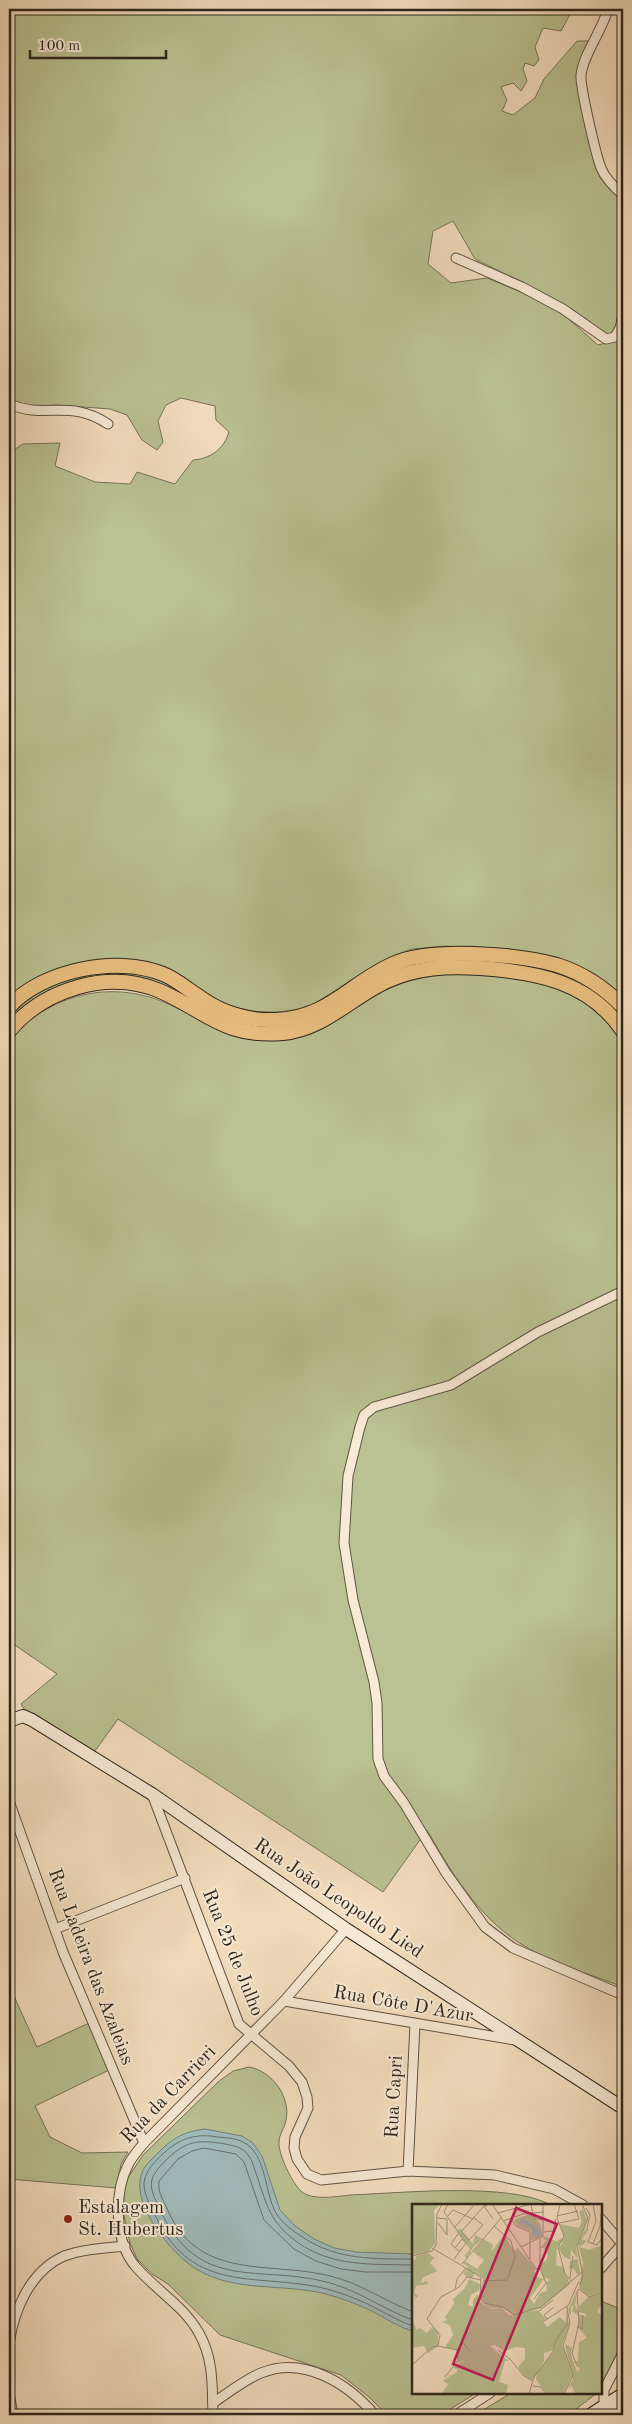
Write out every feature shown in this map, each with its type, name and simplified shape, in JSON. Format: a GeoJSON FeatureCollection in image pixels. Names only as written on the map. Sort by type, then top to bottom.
{"type":"FeatureCollection","features":[{"type":"Feature","properties":{"kind":"main road"},"geometry":{"type":"LineString","coordinates":[[9,1007],[30,989],[59,974],[94,968],[116,967],[136,968],[164,974],[220,1010],[234,1015],[262,1020],[292,1018],[306,1015],[330,1005],[392,964],[418,955],[439,953],[524,959],[558,966],[585,977],[600,986],[623,1007]]}},
{"type":"Feature","properties":{"kind":"main road"},"geometry":{"type":"LineString","coordinates":[[9,1031],[40,1004],[54,996],[81,986],[109,983],[144,987],[158,991],[215,1022],[242,1031],[285,1033],[325,1019],[371,990],[402,974],[439,968],[514,970],[547,977],[575,988],[594,1001],[610,1013],[623,1031]]}},
{"type":"Feature","properties":{"kind":"street"},"geometry":{"type":"LineString","coordinates":[[608,9],[603,25],[587,53],[581,76],[602,170],[623,195]]}},
{"type":"Feature","properties":{"kind":"street"},"geometry":{"type":"LineString","coordinates":[[456,258],[522,287],[563,308],[606,339],[615,337],[620,328],[623,315]]}},
{"type":"Feature","properties":{"kind":"street"},"geometry":{"type":"LineString","coordinates":[[9,404],[32,411],[77,410],[96,416],[108,424]]}},
{"type":"Feature","properties":{"kind":"street"},"geometry":{"type":"LineString","coordinates":[[623,1291],[538,1332],[451,1385],[374,1407],[364,1415],[348,1476],[344,1543],[353,1600],[374,1682],[377,1703],[378,1760],[384,1776],[404,1803],[446,1873],[485,1926],[513,1948],[623,1995]]}},
{"type":"Feature","properties":{"kind":"street","name":"Rua João Leopoldo Lied"},"geometry":{"type":"LineString","coordinates":[[9,1721],[23,1716],[32,1720],[152,1794],[346,1929],[623,2108]]}},
{"type":"Feature","properties":{"kind":"street","name":"Rua 25 de Julho"},"geometry":{"type":"LineString","coordinates":[[152,1794],[240,2024],[289,2066],[302,2082],[308,2108],[294,2137],[294,2148],[298,2159],[308,2174],[321,2180],[408,2171],[495,2174],[554,2189],[581,2204]]}},
{"type":"Feature","properties":{"kind":"street","name":"Rua Ladeira das Azaleias"},"geometry":{"type":"LineString","coordinates":[[9,1801],[55,1929],[144,2143]]}},
{"type":"Feature","properties":{"kind":"street"},"geometry":{"type":"LineString","coordinates":[[55,1929],[185,1878]]}},
{"type":"Feature","properties":{"kind":"street","name":"Rua da Carrieri"},"geometry":{"type":"LineString","coordinates":[[213,2415],[211,2365],[199,2334],[183,2310],[136,2267],[125,2246],[120,2225],[120,2185],[128,2165],[144,2143],[284,2001],[346,1929]]}},
{"type":"Feature","properties":{"kind":"street","name":"Rua Côte D'Azur"},"geometry":{"type":"LineString","coordinates":[[284,2001],[518,2040]]}},
{"type":"Feature","properties":{"kind":"street","name":"Rua Capri"},"geometry":{"type":"LineString","coordinates":[[408,2171],[415,2024]]}},
{"type":"Feature","properties":{"kind":"street"},"geometry":{"type":"LineString","coordinates":[[602,2220],[623,2244],[602,2267]]}},
{"type":"Feature","properties":{"kind":"street"},"geometry":{"type":"LineString","coordinates":[[9,2344],[20,2302],[47,2268],[63,2257],[82,2251],[125,2246]]}},
{"type":"Feature","properties":{"kind":"street"},"geometry":{"type":"LineString","coordinates":[[604,2406],[604,2390],[623,2353]]}},
{"type":"Feature","properties":{"kind":"street"},"geometry":{"type":"LineString","coordinates":[[213,2404],[260,2373],[284,2366],[296,2367],[327,2377],[359,2398],[375,2415]]}},
{"type":"Feature","properties":{"kind":"street"},"geometry":{"type":"LineString","coordinates":[[9,2393],[13,2415]]}},
{"type":"Feature","properties":{"kind":"street"},"geometry":{"type":"LineString","coordinates":[[456,2415],[488,2394]]}},
{"type":"Feature","properties":{"kind":"street"},"geometry":{"type":"LineString","coordinates":[[590,2415],[623,2394]]}},
{"type":"Feature","properties":{"kind":"street"},"geometry":{"type":"LineString","coordinates":[[604,2406],[615,2409],[619,2415]]}},
{"type":"Feature","properties":{"kind":"green space"},"geometry":{"type":"Polygon","coordinates":[[[9,9],[573,9],[561,31],[543,28],[535,47],[539,60],[534,66],[525,63],[523,69],[527,81],[521,91],[513,83],[501,87],[507,100],[502,111],[513,115],[535,98],[544,79],[577,41],[588,41],[579,75],[600,170],[623,197],[623,302],[620,322],[615,331],[609,335],[599,333],[521,282],[475,259],[453,221],[433,231],[428,264],[451,283],[487,278],[521,292],[562,313],[598,345],[623,339],[623,995],[595,974],[554,957],[445,946],[412,949],[398,954],[383,961],[316,1003],[299,1009],[278,1012],[259,1012],[228,1006],[172,972],[51,972],[25,985],[9,999],[9,453],[23,444],[60,443],[55,466],[95,482],[130,484],[137,472],[175,484],[193,460],[205,458],[216,452],[224,443],[229,432],[216,420],[215,406],[181,398],[166,405],[158,421],[163,442],[157,450],[142,440],[127,415],[110,409],[57,405],[24,407],[9,400],[9,9]]]}},
{"type":"Feature","properties":{"kind":"green space"},"geometry":{"type":"Polygon","coordinates":[[[431,959],[476,960],[522,965],[544,969],[565,976],[586,986],[614,1005],[623,1017],[623,1021],[596,994],[585,987],[562,976],[531,968],[459,963],[425,964],[392,973],[366,987],[401,967],[431,959]]]}},
{"type":"Feature","properties":{"kind":"green space"},"geometry":{"type":"Polygon","coordinates":[[[111,972],[154,977],[175,986],[197,1003],[220,1016],[252,1025],[294,1023],[317,1016],[337,1006],[314,1019],[285,1026],[266,1027],[237,1024],[219,1018],[165,988],[145,981],[103,978],[61,988],[42,997],[24,1009],[9,1023],[9,1015],[24,1000],[41,988],[66,978],[111,972]]]}},
{"type":"Feature","properties":{"kind":"green space"},"geometry":{"type":"Polygon","coordinates":[[[457,973],[527,981],[550,986],[572,995],[592,1006],[609,1022],[623,1042],[623,1987],[542,1956],[503,1931],[466,1892],[427,1830],[383,1892],[118,1719],[95,1751],[26,1712],[21,1704],[57,1674],[9,1641],[9,1040],[25,1024],[43,1011],[61,1002],[82,995],[102,992],[123,992],[145,996],[166,1003],[213,1027],[236,1036],[264,1040],[282,1040],[313,1031],[369,999],[402,983],[429,976],[457,973]]]}},
{"type":"Feature","properties":{"kind":"green space"},"geometry":{"type":"Polygon","coordinates":[[[9,1985],[37,2047],[89,2023],[109,2070],[35,2106],[50,2137],[82,2153],[128,2152],[121,2164],[116,2188],[9,2179],[9,1985]]]}},
{"type":"Feature","properties":{"kind":"green space"},"geometry":{"type":"Polygon","coordinates":[[[249,2067],[257,2069],[272,2079],[283,2094],[287,2111],[279,2139],[279,2147],[294,2183],[307,2195],[326,2197],[425,2191],[483,2191],[509,2193],[533,2198],[548,2204],[412,2204],[412,2394],[474,2394],[441,2415],[387,2415],[369,2397],[341,2375],[220,2335],[168,2284],[152,2274],[137,2259],[130,2243],[122,2207],[125,2182],[143,2155],[218,2082],[233,2071],[249,2067]]]}},
{"type":"Feature","properties":{"kind":"green space"},"geometry":{"type":"Polygon","coordinates":[[[602,2301],[623,2310],[623,2342],[602,2383],[602,2301]]]}},
{"type":"Feature","properties":{"kind":"green space"},"geometry":{"type":"Polygon","coordinates":[[[509,2394],[596,2394],[568,2415],[475,2415],[509,2394]]]}},
{"type":"Feature","properties":{"kind":"water"},"geometry":{"type":"Polygon","coordinates":[[[205,2129],[242,2136],[253,2143],[262,2156],[280,2210],[295,2226],[314,2239],[334,2248],[356,2252],[412,2254],[412,2331],[346,2300],[310,2291],[243,2285],[211,2277],[186,2262],[156,2228],[142,2201],[140,2188],[141,2176],[148,2163],[169,2143],[192,2131],[205,2129]]]}},
{"type":"Feature","properties":{"kind":"place","name":"Estalagem St. Hubertus"},"geometry":{"type":"Point","coordinates":[68,2219]}}]}
